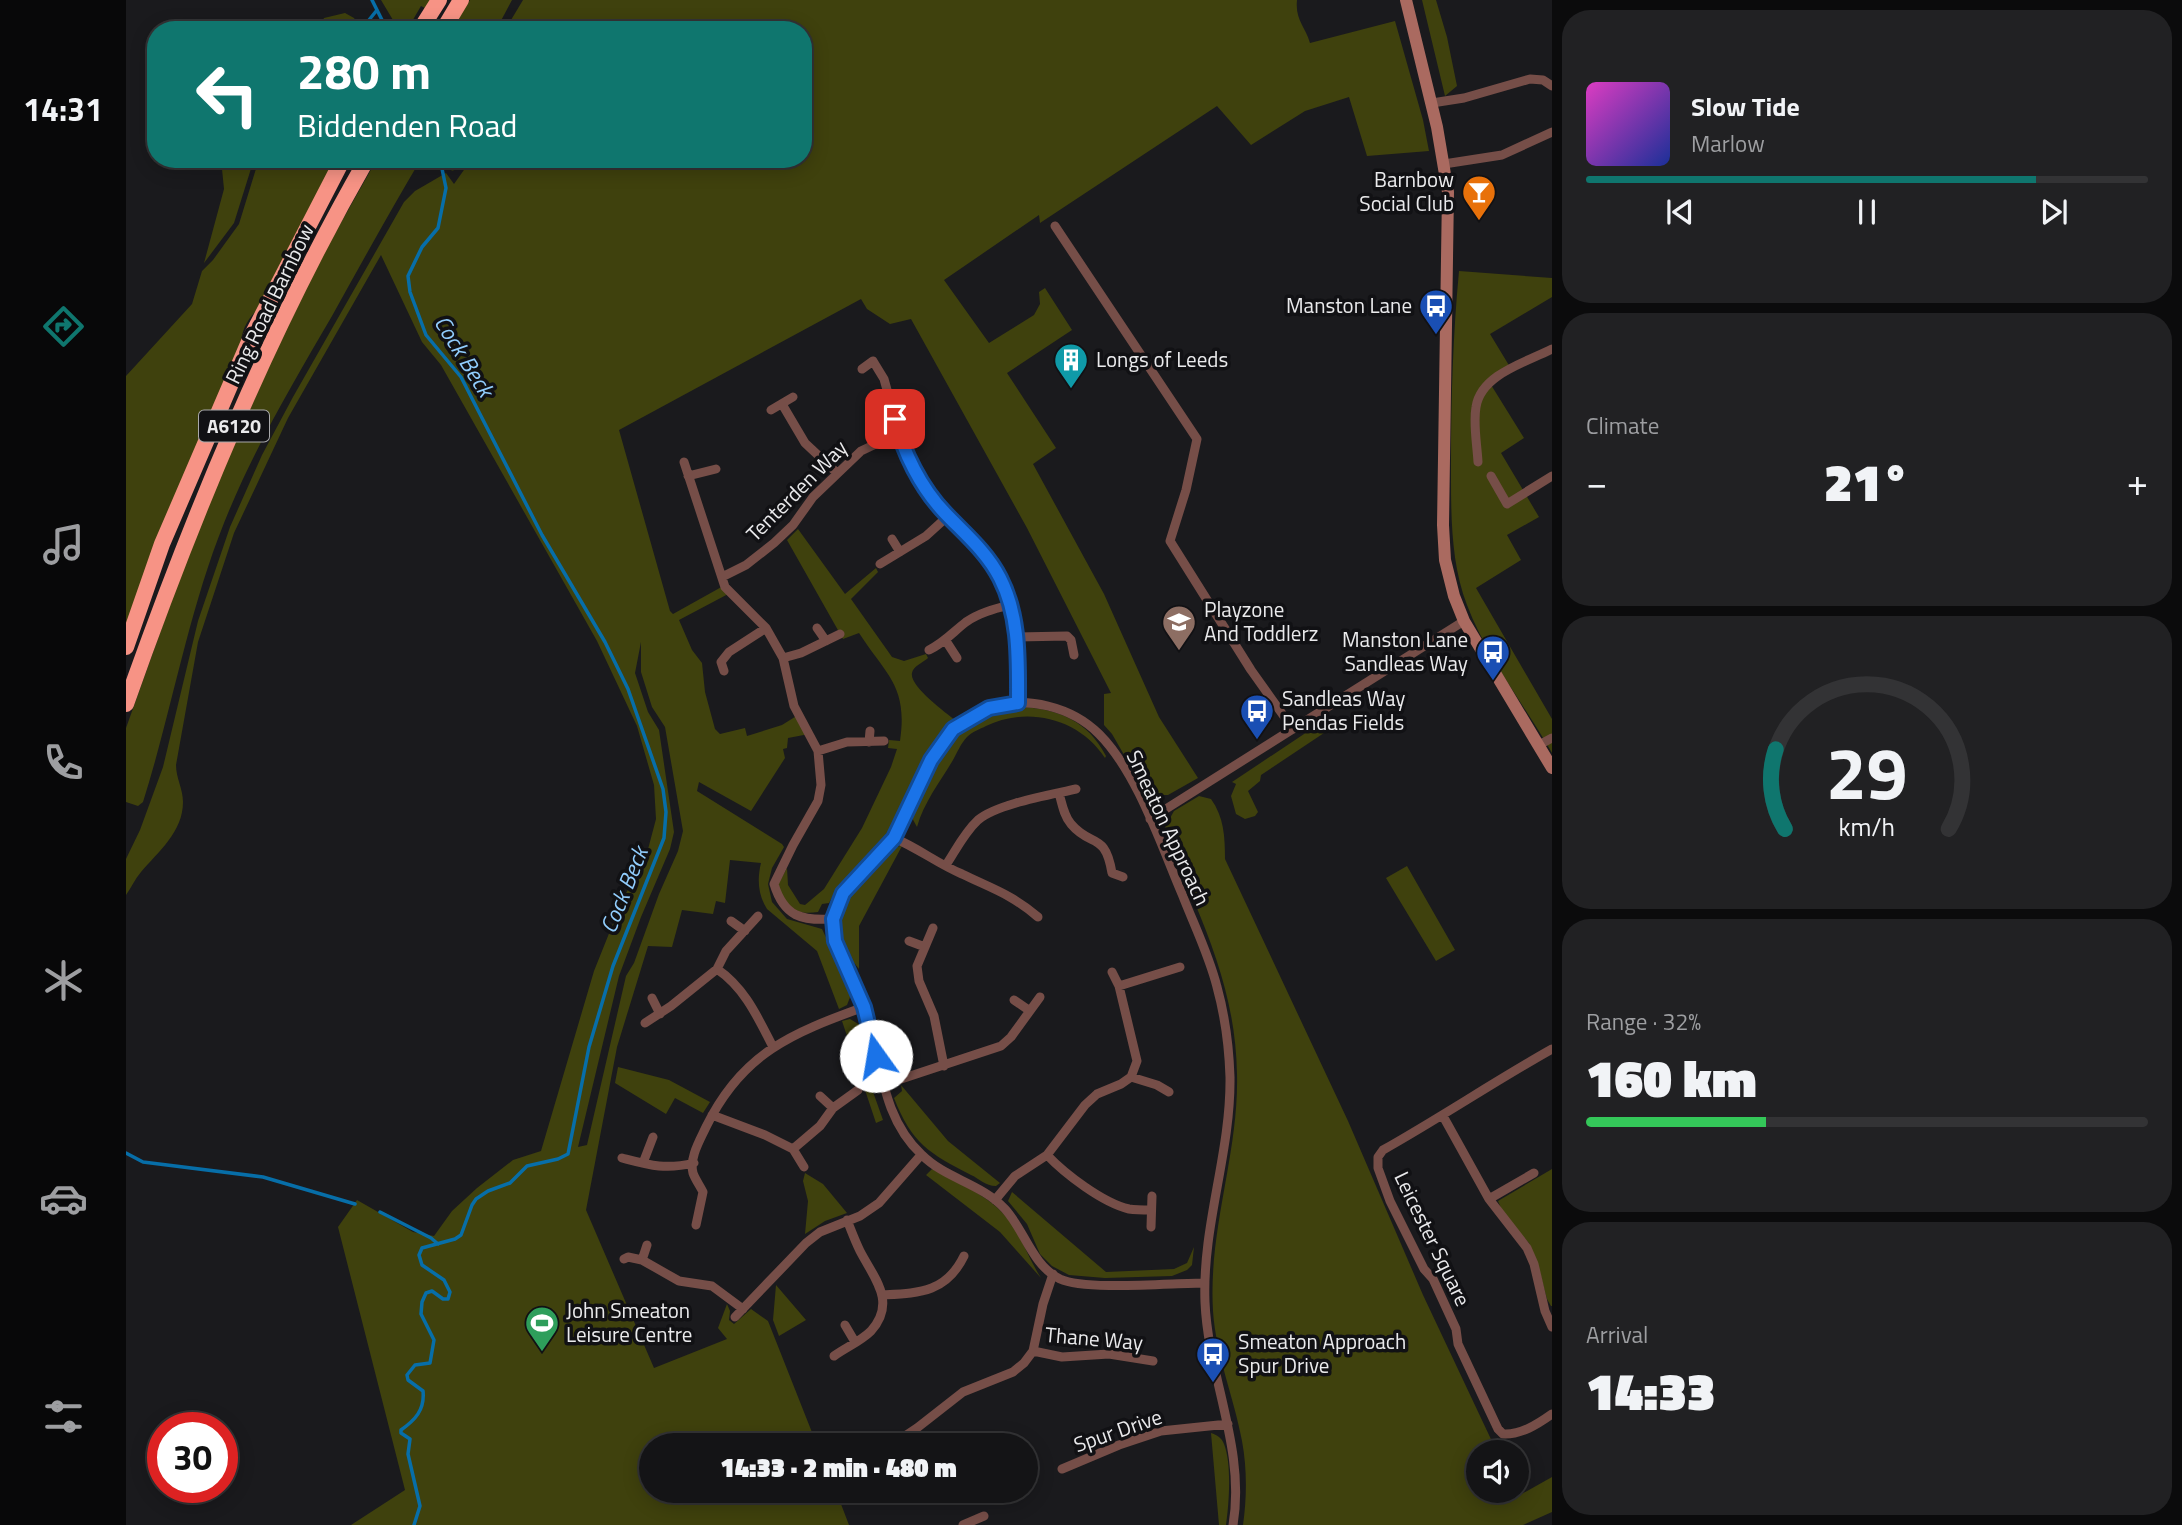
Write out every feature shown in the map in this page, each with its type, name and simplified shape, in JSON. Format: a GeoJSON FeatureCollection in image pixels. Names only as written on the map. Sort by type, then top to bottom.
{"type":"FeatureCollection","features":[{"type":"Feature","properties":{"kind":"highway"},"geometry":{"type":"LineString","coordinates":[[448,21],[461,0]]}},
{"type":"Feature","properties":{"kind":"highway"},"geometry":{"type":"LineString","coordinates":[[426,21],[435,6]]}},
{"type":"Feature","properties":{"kind":"highway","name":"Ring Road Barnbow"},"geometry":{"type":"LineString","coordinates":[[126,648],[162,544],[251,337],[338,168]]}},
{"type":"Feature","properties":{"kind":"highway","name":"Ring Road Barnbow"},"geometry":{"type":"LineString","coordinates":[[126,704],[164,597],[223,453],[306,270],[362,168]]}},
{"type":"Feature","properties":{"kind":"street"},"geometry":{"type":"LineString","coordinates":[[1406,0],[1432,103],[1448,192],[1443,525],[1445,560],[1454,596],[1464,621],[1552,768]]}},
{"type":"Feature","properties":{"kind":"street"},"geometry":{"type":"LineString","coordinates":[[1432,103],[1464,98],[1531,79],[1543,80],[1552,86]]}},
{"type":"Feature","properties":{"kind":"street"},"geometry":{"type":"LineString","coordinates":[[1444,164],[1502,155],[1552,132]]}},
{"type":"Feature","properties":{"kind":"street"},"geometry":{"type":"LineString","coordinates":[[1055,226],[1197,439],[1186,490],[1170,541],[1251,670],[1293,729]]}},
{"type":"Feature","properties":{"kind":"street"},"geometry":{"type":"LineString","coordinates":[[1478,462],[1476,405],[1484,390],[1497,377],[1552,349]]}},
{"type":"Feature","properties":{"kind":"street"},"geometry":{"type":"LineString","coordinates":[[862,369],[873,362],[880,372],[899,433],[922,481],[948,516],[985,555],[1000,578],[1017,637],[1018,703]]}},
{"type":"Feature","properties":{"kind":"street"},"geometry":{"type":"LineString","coordinates":[[771,410],[793,397]]}},
{"type":"Feature","properties":{"kind":"street"},"geometry":{"type":"LineString","coordinates":[[782,404],[805,443],[838,472]]}},
{"type":"Feature","properties":{"kind":"street","name":"Tenterden Way"},"geometry":{"type":"LineString","coordinates":[[722,577],[746,565],[774,544],[793,525],[813,497],[861,451],[899,433]]}},
{"type":"Feature","properties":{"kind":"street"},"geometry":{"type":"LineString","coordinates":[[684,462],[725,587],[766,628],[783,658],[794,706],[818,751],[821,785],[818,801],[775,884],[779,899],[791,912],[809,920],[833,919],[835,941],[864,1007],[883,1086],[895,1119],[921,1155],[933,1165],[995,1200],[1017,1224],[1038,1260],[1064,1280],[1080,1284],[1204,1283]]}},
{"type":"Feature","properties":{"kind":"street"},"geometry":{"type":"LineString","coordinates":[[688,476],[716,469]]}},
{"type":"Feature","properties":{"kind":"street"},"geometry":{"type":"LineString","coordinates":[[1491,475],[1507,504],[1552,476]]}},
{"type":"Feature","properties":{"kind":"street"},"geometry":{"type":"LineString","coordinates":[[880,564],[926,536],[948,516]]}},
{"type":"Feature","properties":{"kind":"street"},"geometry":{"type":"LineString","coordinates":[[892,539],[900,552]]}},
{"type":"Feature","properties":{"kind":"street"},"geometry":{"type":"LineString","coordinates":[[929,650],[946,641],[965,622],[986,611],[1009,605]]}},
{"type":"Feature","properties":{"kind":"street"},"geometry":{"type":"LineString","coordinates":[[1150,819],[1464,621]]}},
{"type":"Feature","properties":{"kind":"street"},"geometry":{"type":"LineString","coordinates":[[724,671],[721,662],[729,652],[766,628]]}},
{"type":"Feature","properties":{"kind":"street"},"geometry":{"type":"LineString","coordinates":[[817,628],[826,641]]}},
{"type":"Feature","properties":{"kind":"street"},"geometry":{"type":"LineString","coordinates":[[783,658],[801,653],[839,634]]}},
{"type":"Feature","properties":{"kind":"street"},"geometry":{"type":"LineString","coordinates":[[1017,637],[1067,636],[1071,640],[1074,655]]}},
{"type":"Feature","properties":{"kind":"street"},"geometry":{"type":"LineString","coordinates":[[946,641],[957,658]]}},
{"type":"Feature","properties":{"kind":"street","name":"Smeaton Approach"},"geometry":{"type":"LineString","coordinates":[[833,919],[843,893],[894,838],[931,760],[953,729],[989,708],[1018,703],[1044,705],[1065,712],[1098,732],[1126,770],[1150,819],[1210,963],[1218,990],[1228,1047],[1230,1085],[1227,1132],[1209,1229],[1204,1283],[1207,1328],[1228,1424],[1236,1478],[1233,1525]]}},
{"type":"Feature","properties":{"kind":"street"},"geometry":{"type":"LineString","coordinates":[[869,742],[870,730]]}},
{"type":"Feature","properties":{"kind":"street"},"geometry":{"type":"LineString","coordinates":[[1539,745],[1552,738]]}},
{"type":"Feature","properties":{"kind":"street"},"geometry":{"type":"LineString","coordinates":[[818,751],[847,743],[884,741]]}},
{"type":"Feature","properties":{"kind":"street"},"geometry":{"type":"LineString","coordinates":[[946,865],[964,835],[979,819],[996,810],[1076,789]]}},
{"type":"Feature","properties":{"kind":"street"},"geometry":{"type":"LineString","coordinates":[[1059,793],[1066,816],[1073,826],[1100,842],[1109,855],[1112,873],[1123,877]]}},
{"type":"Feature","properties":{"kind":"street"},"geometry":{"type":"LineString","coordinates":[[894,838],[918,848],[959,873],[1008,895],[1038,918]]}},
{"type":"Feature","properties":{"kind":"street"},"geometry":{"type":"LineString","coordinates":[[645,1023],[717,969],[726,951],[758,916]]}},
{"type":"Feature","properties":{"kind":"street"},"geometry":{"type":"LineString","coordinates":[[731,921],[745,931]]}},
{"type":"Feature","properties":{"kind":"street"},"geometry":{"type":"LineString","coordinates":[[933,928],[917,966],[919,981],[934,1016],[944,1066]]}},
{"type":"Feature","properties":{"kind":"street"},"geometry":{"type":"LineString","coordinates":[[909,941],[925,947]]}},
{"type":"Feature","properties":{"kind":"street"},"geometry":{"type":"LineString","coordinates":[[1119,986],[1180,967]]}},
{"type":"Feature","properties":{"kind":"street"},"geometry":{"type":"LineString","coordinates":[[717,969],[742,991],[773,1047]]}},
{"type":"Feature","properties":{"kind":"street"},"geometry":{"type":"LineString","coordinates":[[995,1200],[1015,1175],[1047,1155],[1097,1094],[1131,1077],[1137,1061],[1119,986],[1112,972]]}},
{"type":"Feature","properties":{"kind":"street"},"geometry":{"type":"LineString","coordinates":[[883,1086],[1001,1046],[1011,1037],[1040,997]]}},
{"type":"Feature","properties":{"kind":"street"},"geometry":{"type":"LineString","coordinates":[[652,998],[660,1014]]}},
{"type":"Feature","properties":{"kind":"street"},"geometry":{"type":"LineString","coordinates":[[1014,1000],[1030,1011]]}},
{"type":"Feature","properties":{"kind":"street"},"geometry":{"type":"LineString","coordinates":[[696,1225],[704,1192],[692,1172],[695,1150],[723,1095],[742,1072],[773,1047],[810,1027],[864,1007]]}},
{"type":"Feature","properties":{"kind":"street","name":"Leicester Square"},"geometry":{"type":"LineString","coordinates":[[1552,1049],[1383,1150],[1378,1157],[1378,1168],[1390,1201],[1424,1269],[1433,1279],[1456,1329],[1458,1344],[1498,1429],[1503,1434],[1512,1435],[1538,1424],[1552,1414]]}},
{"type":"Feature","properties":{"kind":"street"},"geometry":{"type":"LineString","coordinates":[[1131,1077],[1157,1085],[1169,1092]]}},
{"type":"Feature","properties":{"kind":"street"},"geometry":{"type":"LineString","coordinates":[[793,1149],[820,1126],[833,1108],[858,1090]]}},
{"type":"Feature","properties":{"kind":"street"},"geometry":{"type":"LineString","coordinates":[[820,1096],[833,1108]]}},
{"type":"Feature","properties":{"kind":"street"},"geometry":{"type":"LineString","coordinates":[[712,1115],[793,1149],[804,1167]]}},
{"type":"Feature","properties":{"kind":"street"},"geometry":{"type":"LineString","coordinates":[[1443,1116],[1489,1199],[1527,1248],[1552,1327]]}},
{"type":"Feature","properties":{"kind":"street"},"geometry":{"type":"LineString","coordinates":[[642,1163],[653,1137]]}},
{"type":"Feature","properties":{"kind":"street"},"geometry":{"type":"LineString","coordinates":[[736,1317],[806,1243],[820,1232],[860,1216],[879,1203],[921,1155]]}},
{"type":"Feature","properties":{"kind":"street"},"geometry":{"type":"LineString","coordinates":[[1047,1155],[1068,1177],[1110,1202],[1128,1209],[1151,1210]]}},
{"type":"Feature","properties":{"kind":"street"},"geometry":{"type":"LineString","coordinates":[[622,1158],[655,1167],[676,1167],[694,1163]]}},
{"type":"Feature","properties":{"kind":"street"},"geometry":{"type":"LineString","coordinates":[[1489,1199],[1534,1173]]}},
{"type":"Feature","properties":{"kind":"street"},"geometry":{"type":"LineString","coordinates":[[1151,1227],[1152,1196]]}},
{"type":"Feature","properties":{"kind":"street"},"geometry":{"type":"LineString","coordinates":[[834,1356],[869,1333],[881,1318],[882,1295],[878,1279],[861,1252],[847,1220]]}},
{"type":"Feature","properties":{"kind":"street"},"geometry":{"type":"LineString","coordinates":[[642,1260],[647,1245]]}},
{"type":"Feature","properties":{"kind":"street"},"geometry":{"type":"LineString","coordinates":[[882,1295],[915,1293],[934,1288],[950,1278],[964,1256]]}},
{"type":"Feature","properties":{"kind":"street"},"geometry":{"type":"LineString","coordinates":[[624,1259],[628,1257],[642,1260],[679,1281],[712,1286],[743,1309]]}},
{"type":"Feature","properties":{"kind":"street"},"geometry":{"type":"LineString","coordinates":[[910,1433],[963,1392],[1019,1368],[1032,1351],[1053,1274]]}},
{"type":"Feature","properties":{"kind":"street"},"geometry":{"type":"LineString","coordinates":[[845,1325],[855,1342]]}},
{"type":"Feature","properties":{"kind":"street","name":"Thane Way"},"geometry":{"type":"LineString","coordinates":[[1032,1351],[1062,1357],[1109,1354],[1153,1361]]}},
{"type":"Feature","properties":{"kind":"street","name":"Spur Drive"},"geometry":{"type":"LineString","coordinates":[[1062,1469],[1161,1431],[1228,1424]]}},
{"type":"Feature","properties":{"kind":"street"},"geometry":{"type":"LineString","coordinates":[[964,1525],[984,1516]]}},
{"type":"Feature","properties":{"kind":"shaded area"},"geometry":{"type":"Polygon","coordinates":[[[381,0],[432,0],[427,9],[421,6],[412,21],[394,21],[381,0]]]}},
{"type":"Feature","properties":{"kind":"shaded area"},"geometry":{"type":"Polygon","coordinates":[[[470,0],[512,0],[501,21],[457,21],[470,0]]]}},
{"type":"Feature","properties":{"kind":"shaded area"},"geometry":{"type":"Polygon","coordinates":[[[523,0],[1297,0],[1299,18],[1310,43],[1395,21],[1429,151],[1367,156],[1349,97],[1305,111],[1251,145],[1217,106],[1040,223],[1039,215],[944,280],[989,343],[1034,315],[1040,304],[1039,292],[1045,288],[1072,330],[1007,373],[1056,448],[1033,464],[1104,594],[1159,717],[1198,778],[1168,795],[1152,795],[1145,791],[1104,725],[1104,694],[1111,693],[1027,528],[911,319],[890,324],[867,309],[861,299],[619,430],[670,611],[673,614],[725,585],[730,593],[679,620],[692,650],[702,663],[705,692],[715,729],[720,734],[745,728],[747,736],[782,725],[798,715],[809,734],[788,738],[787,748],[783,749],[785,758],[751,811],[699,782],[697,791],[782,844],[784,847],[772,868],[768,884],[772,902],[787,919],[822,929],[852,992],[847,1005],[839,1009],[817,951],[767,909],[759,887],[761,863],[730,860],[725,903],[716,901],[713,914],[682,910],[672,947],[648,946],[617,1047],[586,1210],[654,1368],[727,1339],[718,1328],[727,1304],[730,1311],[729,1320],[734,1324],[751,1309],[768,1321],[812,1433],[639,1433],[639,1503],[841,1503],[849,1525],[351,1525],[405,1490],[338,1227],[357,1200],[413,1232],[434,1236],[452,1211],[477,1188],[513,1160],[541,1151],[594,971],[622,901],[647,853],[656,819],[654,785],[637,726],[597,641],[441,365],[422,342],[381,255],[288,418],[234,533],[198,642],[176,765],[183,797],[182,813],[168,841],[126,895],[126,859],[140,830],[163,767],[198,621],[230,527],[262,455],[293,397],[404,202],[415,191],[446,173],[454,184],[465,168],[812,168],[812,21],[510,21],[523,0]],[[641,642],[635,673],[648,712],[659,730],[674,832],[670,849],[619,976],[578,1147],[587,1145],[626,976],[634,963],[678,851],[683,831],[665,727],[652,707],[641,672],[641,642]]]}},
{"type":"Feature","properties":{"kind":"shaded area"},"geometry":{"type":"Polygon","coordinates":[[[1422,0],[1436,0],[1447,37],[1457,86],[1445,96],[1422,0]]]}},
{"type":"Feature","properties":{"kind":"shaded area"},"geometry":{"type":"Polygon","coordinates":[[[345,13],[356,21],[322,21],[324,18],[345,13]]]}},
{"type":"Feature","properties":{"kind":"shaded area"},"geometry":{"type":"Polygon","coordinates":[[[222,168],[251,168],[234,223],[204,263],[224,189],[222,168]]]}},
{"type":"Feature","properties":{"kind":"shaded area"},"geometry":{"type":"Polygon","coordinates":[[[256,168],[334,168],[261,308],[245,326],[241,351],[126,628],[126,376],[192,304],[202,271],[239,224],[256,168]]]}},
{"type":"Feature","properties":{"kind":"shaded area"},"geometry":{"type":"Polygon","coordinates":[[[372,168],[416,168],[274,417],[235,496],[200,592],[143,802],[138,806],[126,802],[126,728],[199,524],[275,353],[321,258],[372,168]]]}},
{"type":"Feature","properties":{"kind":"shaded area"},"geometry":{"type":"Polygon","coordinates":[[[1459,271],[1552,278],[1552,297],[1490,334],[1510,367],[1488,380],[1524,438],[1501,453],[1539,517],[1507,535],[1521,560],[1476,588],[1552,719],[1552,753],[1475,625],[1457,571],[1452,517],[1451,439],[1459,271]]]}},
{"type":"Feature","properties":{"kind":"shaded area"},"geometry":{"type":"Polygon","coordinates":[[[798,529],[845,594],[876,568],[878,572],[851,599],[892,657],[904,661],[926,654],[928,658],[914,668],[912,673],[916,685],[956,721],[931,747],[893,826],[870,855],[837,888],[829,903],[822,904],[818,912],[809,913],[791,907],[778,884],[787,868],[788,885],[800,904],[805,905],[824,889],[862,828],[891,767],[897,749],[888,748],[889,740],[900,741],[902,722],[898,694],[893,683],[859,633],[843,639],[787,540],[798,529]]]}},
{"type":"Feature","properties":{"kind":"shaded area"},"geometry":{"type":"Polygon","coordinates":[[[1021,707],[1048,711],[1071,719],[1099,744],[1105,758],[1094,744],[1067,725],[1035,717],[1002,720],[965,739],[928,801],[917,827],[911,816],[934,763],[945,745],[973,721],[996,712],[1021,707]]]}},
{"type":"Feature","properties":{"kind":"shaded area"},"geometry":{"type":"Polygon","coordinates":[[[1322,722],[1327,731],[1261,775],[1260,781],[1248,791],[1258,812],[1255,816],[1245,819],[1236,814],[1231,796],[1236,784],[1232,782],[1322,722]]]}},
{"type":"Feature","properties":{"kind":"shaded area"},"geometry":{"type":"Polygon","coordinates":[[[1199,796],[1211,799],[1219,813],[1224,835],[1225,859],[1348,1121],[1423,1295],[1491,1440],[1466,1440],[1466,1503],[1529,1503],[1529,1490],[1552,1477],[1552,1512],[1523,1525],[1243,1525],[1246,1483],[1244,1451],[1218,1344],[1213,1311],[1215,1251],[1236,1104],[1236,1051],[1218,964],[1167,836],[1165,827],[1174,811],[1199,796]]]}},
{"type":"Feature","properties":{"kind":"shaded area"},"geometry":{"type":"Polygon","coordinates":[[[902,846],[859,926],[859,969],[840,940],[838,916],[850,894],[878,861],[888,851],[902,846]]]}},
{"type":"Feature","properties":{"kind":"shaded area"},"geometry":{"type":"Polygon","coordinates":[[[1407,866],[1455,950],[1436,961],[1386,878],[1407,866]]]}},
{"type":"Feature","properties":{"kind":"shaded area"},"geometry":{"type":"Polygon","coordinates":[[[850,1019],[865,1028],[875,1072],[867,1075],[883,1120],[876,1123],[842,1021],[850,1019]]]}},
{"type":"Feature","properties":{"kind":"shaded area"},"geometry":{"type":"Polygon","coordinates":[[[618,1067],[669,1080],[710,1102],[703,1113],[675,1098],[666,1114],[615,1083],[618,1067]]]}},
{"type":"Feature","properties":{"kind":"shaded area"},"geometry":{"type":"Polygon","coordinates":[[[901,1085],[948,1141],[1000,1183],[996,1186],[986,1184],[924,1146],[908,1126],[894,1098],[902,1091],[901,1085]]]}},
{"type":"Feature","properties":{"kind":"shaded area"},"geometry":{"type":"Polygon","coordinates":[[[932,1169],[981,1195],[1002,1212],[1018,1234],[1041,1278],[1000,1232],[926,1175],[932,1169]]]}},
{"type":"Feature","properties":{"kind":"shaded area"},"geometry":{"type":"Polygon","coordinates":[[[1552,1169],[1551,1306],[1529,1243],[1504,1215],[1498,1201],[1552,1169]]]}},
{"type":"Feature","properties":{"kind":"shaded area"},"geometry":{"type":"Polygon","coordinates":[[[805,1173],[823,1184],[847,1213],[825,1221],[805,1234],[808,1201],[803,1181],[805,1173]]]}},
{"type":"Feature","properties":{"kind":"shaded area"},"geometry":{"type":"Polygon","coordinates":[[[1012,1192],[1106,1272],[1174,1269],[1187,1263],[1194,1247],[1192,1265],[1172,1276],[1105,1278],[1069,1275],[1052,1266],[1040,1254],[1027,1224],[1008,1201],[1012,1192]]]}},
{"type":"Feature","properties":{"kind":"shaded area"},"geometry":{"type":"Polygon","coordinates":[[[776,1285],[806,1320],[779,1336],[773,1320],[776,1285]]]}},
{"type":"Feature","properties":{"kind":"shaded area"},"geometry":{"type":"Polygon","coordinates":[[[1211,1433],[1219,1437],[1227,1452],[1229,1495],[1226,1525],[1219,1525],[1211,1433]]]}},
{"type":"Feature","properties":{"kind":"waterway","name":"Cock Beck"},"geometry":{"type":"LineString","coordinates":[[372,0],[382,21]]}},
{"type":"Feature","properties":{"kind":"waterway"},"geometry":{"type":"LineString","coordinates":[[369,20],[377,10]]}},
{"type":"Feature","properties":{"kind":"waterway","name":"Cock Beck"},"geometry":{"type":"LineString","coordinates":[[414,1525],[420,1506],[408,1454],[410,1439],[401,1433],[401,1430],[418,1414],[423,1391],[408,1380],[407,1375],[415,1365],[430,1363],[434,1340],[421,1314],[426,1293],[432,1291],[443,1299],[448,1299],[450,1292],[444,1280],[422,1265],[419,1255],[422,1248],[461,1235],[476,1199],[488,1191],[510,1183],[527,1166],[568,1154],[589,1047],[613,966],[664,838],[666,812],[663,789],[628,689],[605,642],[542,535],[461,377],[426,335],[410,292],[408,276],[422,247],[438,228],[446,188],[442,168]]}},
{"type":"Feature","properties":{"kind":"waterway"},"geometry":{"type":"LineString","coordinates":[[126,1153],[143,1162],[263,1177],[355,1204]]}},
{"type":"Feature","properties":{"kind":"waterway"},"geometry":{"type":"LineString","coordinates":[[380,1212],[438,1244]]}},
{"type":"Feature","properties":{"kind":"place","name":"Barnbow Social Club"},"geometry":{"type":"Point","coordinates":[1479,222]}},
{"type":"Feature","properties":{"kind":"place","name":"Manston Lane"},"geometry":{"type":"Point","coordinates":[1436,336]}},
{"type":"Feature","properties":{"kind":"place","name":"Longs of Leeds"},"geometry":{"type":"Point","coordinates":[1071,390]}},
{"type":"Feature","properties":{"kind":"place","name":"Playzone And Toddlerz"},"geometry":{"type":"Point","coordinates":[1179,652]}},
{"type":"Feature","properties":{"kind":"place","name":"Manston Lane Sandleas Way"},"geometry":{"type":"Point","coordinates":[1493,682]}},
{"type":"Feature","properties":{"kind":"place","name":"Sandleas Way Pendas Fields"},"geometry":{"type":"Point","coordinates":[1257,741]}},
{"type":"Feature","properties":{"kind":"place","name":"John Smeaton Leisure Centre"},"geometry":{"type":"Point","coordinates":[542,1353]}},
{"type":"Feature","properties":{"kind":"place","name":"Smeaton Approach Spur Drive"},"geometry":{"type":"Point","coordinates":[1213,1384]}},
{"type":"Feature","properties":{"kind":"route"},"geometry":{"type":"LineString","coordinates":[[876,1056],[864,1007],[835,941],[833,919],[843,893],[894,838],[931,760],[953,729],[989,708],[1018,703],[1017,637],[1000,578],[985,555],[942,510],[922,481],[908,456],[895,419]]}}]}
